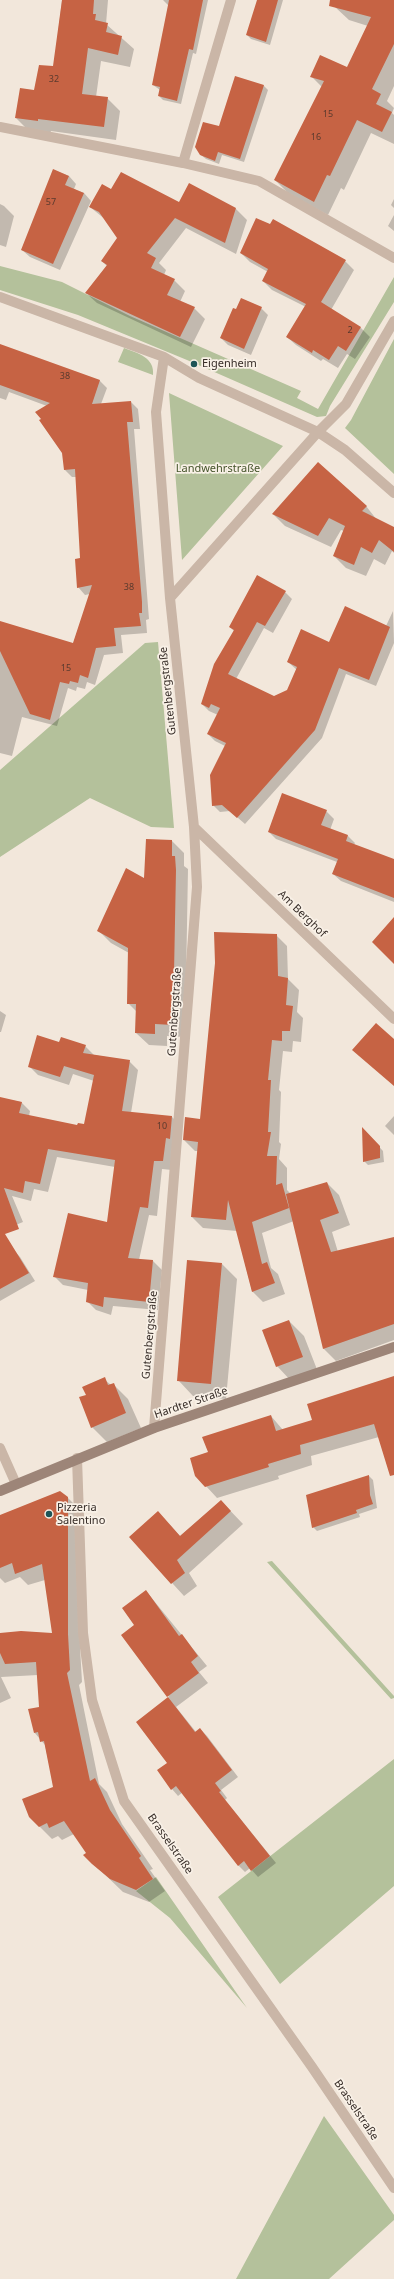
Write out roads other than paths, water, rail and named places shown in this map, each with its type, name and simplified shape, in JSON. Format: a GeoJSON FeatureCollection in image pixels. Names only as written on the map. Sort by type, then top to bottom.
{"type":"FeatureCollection","features":[{"type":"Feature","properties":{"kind":"main road","name":"Hardter Straße"},"geometry":{"type":"LineString","coordinates":[[0,1491],[77,1458],[154,1428],[394,1347]]}},
{"type":"Feature","properties":{"kind":"street"},"geometry":{"type":"LineString","coordinates":[[183,163],[231,0]]}},
{"type":"Feature","properties":{"kind":"street"},"geometry":{"type":"LineString","coordinates":[[0,127],[183,163],[259,181],[394,258]]}},
{"type":"Feature","properties":{"kind":"street"},"geometry":{"type":"LineString","coordinates":[[0,297],[164,357],[199,378],[318,432],[345,450],[394,493]]}},
{"type":"Feature","properties":{"kind":"street"},"geometry":{"type":"LineString","coordinates":[[170,598],[318,432],[346,404],[394,321]]}},
{"type":"Feature","properties":{"kind":"street","name":"Gutenbergstraße"},"geometry":{"type":"LineString","coordinates":[[154,1428],[196,895],[194,827],[170,598],[156,412],[164,357]]}},
{"type":"Feature","properties":{"kind":"street","name":"Am Berghof"},"geometry":{"type":"LineString","coordinates":[[194,827],[394,1019]]}},
{"type":"Feature","properties":{"kind":"street"},"geometry":{"type":"LineString","coordinates":[[0,1448],[16,1484]]}},
{"type":"Feature","properties":{"kind":"street","name":"Brasselstraße"},"geometry":{"type":"LineString","coordinates":[[77,1458],[83,1633],[92,1700],[124,1801],[312,2067],[394,2188]]}},
{"type":"Feature","properties":{"kind":"place","name":"Eigenheim"},"geometry":{"type":"Point","coordinates":[194,364]}},
{"type":"Feature","properties":{"kind":"place","name":"Pizzeria Salentino"},"geometry":{"type":"Point","coordinates":[49,1514]}},
{"type":"Feature","properties":{"kind":"park label","name":"Landwehrstraße"},"geometry":{"type":"Point","coordinates":[218,469]}}]}
